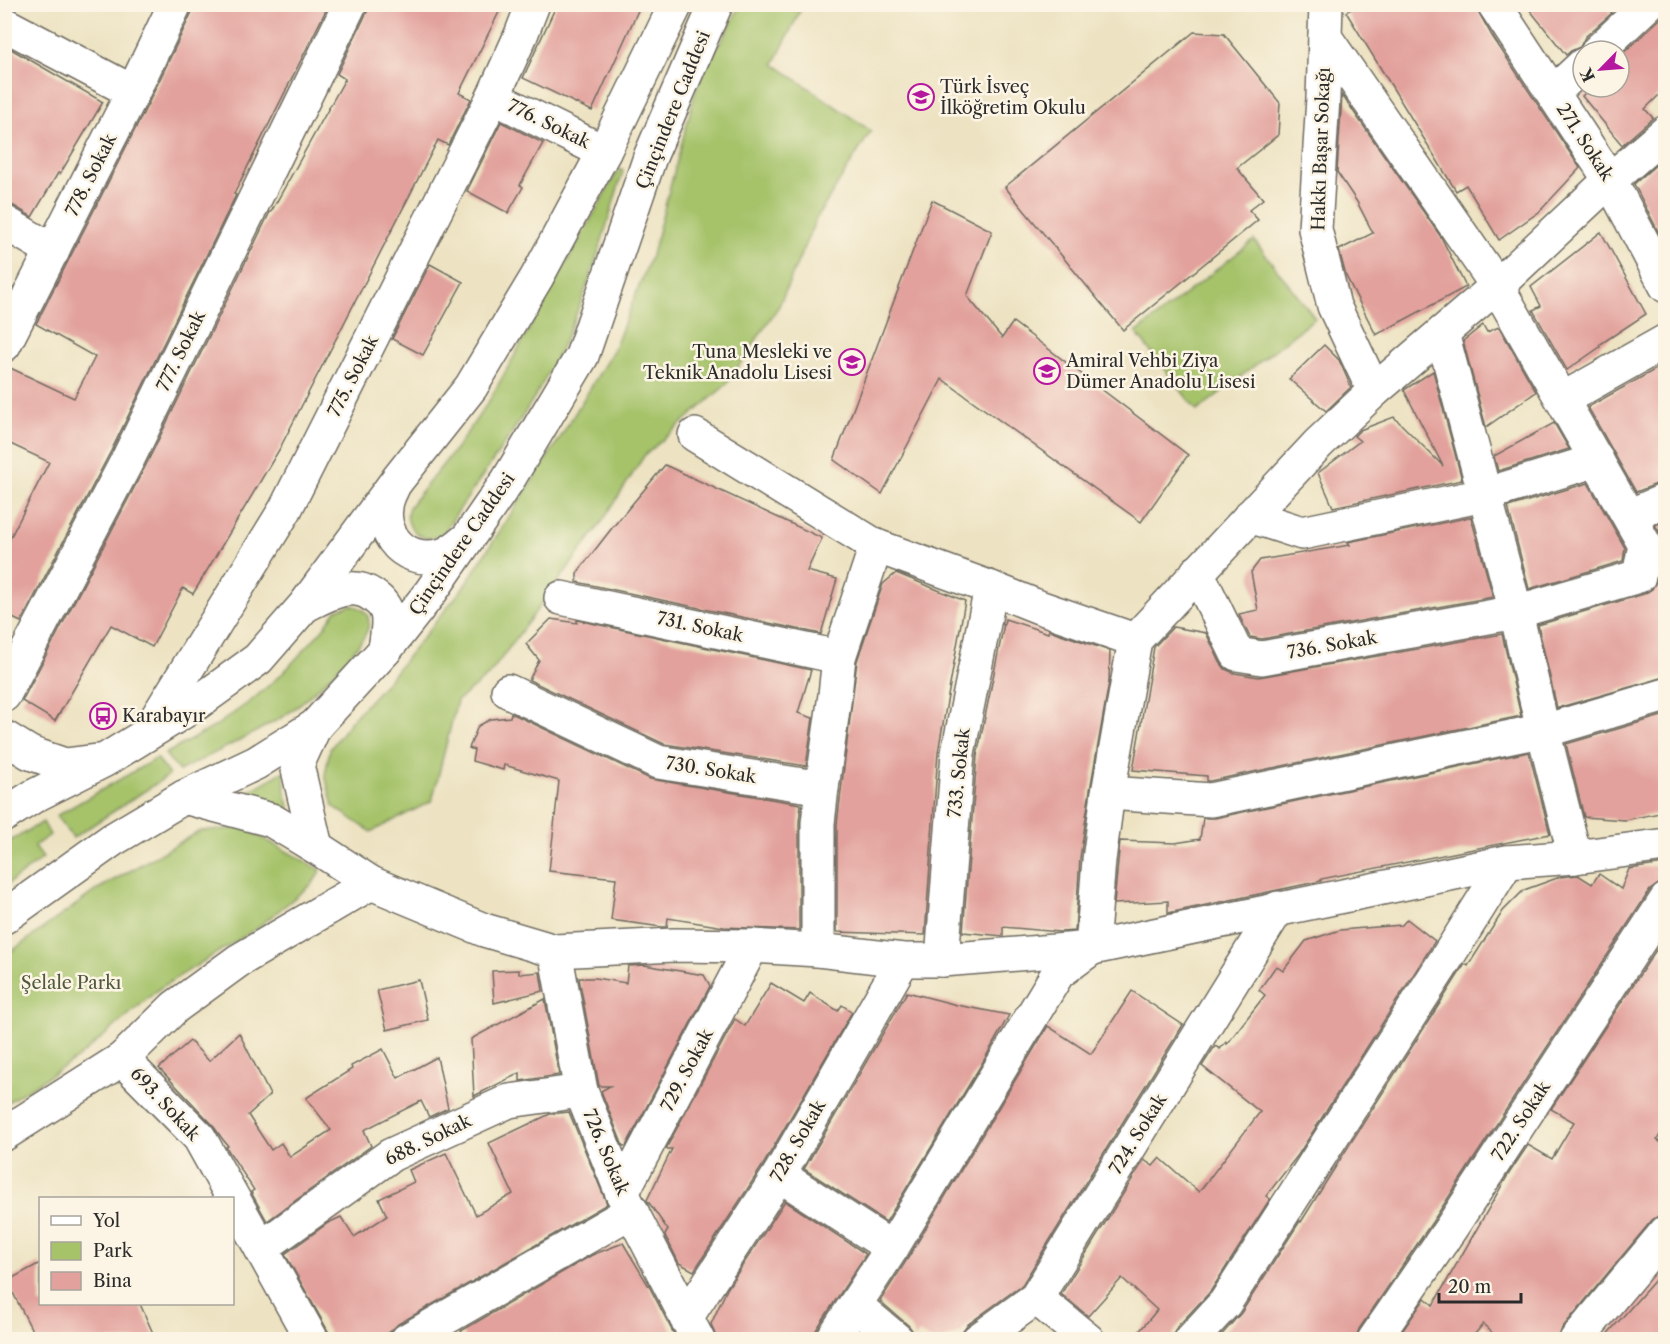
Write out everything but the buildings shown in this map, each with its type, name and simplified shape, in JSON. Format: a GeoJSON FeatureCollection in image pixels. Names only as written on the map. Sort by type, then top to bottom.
{"type":"FeatureCollection","features":[{"type":"Feature","properties":{"kind":"street","name":"778. Sokak"},"geometry":{"type":"LineString","coordinates":[[4,345],[133,92],[175,4]]}},
{"type":"Feature","properties":{"kind":"street","name":"777. Sokak"},"geometry":{"type":"LineString","coordinates":[[4,695],[128,459],[350,4]]}},
{"type":"Feature","properties":{"kind":"street","name":"775. Sokak"},"geometry":{"type":"LineString","coordinates":[[147,734],[285,510],[493,97],[533,4]]}},
{"type":"Feature","properties":{"kind":"street","name":"Çinçindere Caddesi"},"geometry":{"type":"LineString","coordinates":[[4,815],[34,796],[105,760],[193,706],[258,659],[305,605],[398,479],[471,387],[537,277],[604,152],[676,4]]}},
{"type":"Feature","properties":{"kind":"street","name":"Çinçindere Caddesi"},"geometry":{"type":"LineString","coordinates":[[4,917],[112,840],[184,797],[256,763],[315,726],[385,650],[430,593],[508,480],[582,356],[650,157],[716,4]]}},
{"type":"Feature","properties":{"kind":"street","name":"Hakkı Başar Sokağı"},"geometry":{"type":"LineString","coordinates":[[1326,4],[1315,229],[1334,306],[1374,391]]}},
{"type":"Feature","properties":{"kind":"street","name":"271. Sokak"},"geometry":{"type":"LineString","coordinates":[[1494,4],[1610,180],[1665,286]]}},
{"type":"Feature","properties":{"kind":"street"},"geometry":{"type":"LineString","coordinates":[[1611,39],[1648,4]]}},
{"type":"Feature","properties":{"kind":"street"},"geometry":{"type":"LineString","coordinates":[[9,18],[133,92]]}},
{"type":"Feature","properties":{"kind":"street"},"geometry":{"type":"LineString","coordinates":[[1324,37],[1497,286],[1645,545],[1639,576],[1516,612]]}},
{"type":"Feature","properties":{"kind":"street"},"geometry":{"type":"LineString","coordinates":[[1553,93],[1571,76]]}},
{"type":"Feature","properties":{"kind":"street","name":"776. Sokak"},"geometry":{"type":"LineString","coordinates":[[493,97],[604,152]]}},
{"type":"Feature","properties":{"kind":"street"},"geometry":{"type":"LineString","coordinates":[[832,1340],[892,1248],[1058,973],[1092,948],[1108,794],[1135,640],[1318,444],[1374,391],[1497,286],[1665,132]]}},
{"type":"Feature","properties":{"kind":"street"},"geometry":{"type":"LineString","coordinates":[[4,222],[53,251]]}},
{"type":"Feature","properties":{"kind":"street"},"geometry":{"type":"LineString","coordinates":[[1442,333],[1516,612],[1575,857]]}},
{"type":"Feature","properties":{"kind":"street"},"geometry":{"type":"LineString","coordinates":[[1563,399],[1665,340]]}},
{"type":"Feature","properties":{"kind":"street"},"geometry":{"type":"LineString","coordinates":[[695,435],[876,546],[1135,640]]}},
{"type":"Feature","properties":{"kind":"street"},"geometry":{"type":"LineString","coordinates":[[1250,516],[1302,533],[1484,495],[1597,460]]}},
{"type":"Feature","properties":{"kind":"street"},"geometry":{"type":"LineString","coordinates":[[398,479],[388,496],[386,515],[389,532],[397,545],[411,555],[426,557],[444,555],[466,540]]}},
{"type":"Feature","properties":{"kind":"street"},"geometry":{"type":"LineString","coordinates":[[1629,516],[1665,500]]}},
{"type":"Feature","properties":{"kind":"street"},"geometry":{"type":"LineString","coordinates":[[818,950],[818,823],[839,657],[876,546]]}},
{"type":"Feature","properties":{"kind":"street","name":"736. Sokak"},"geometry":{"type":"LineString","coordinates":[[1197,572],[1237,654],[1262,658],[1516,612]]}},
{"type":"Feature","properties":{"kind":"street"},"geometry":{"type":"LineString","coordinates":[[305,605],[332,592],[349,588],[366,591],[383,603],[387,615],[385,650]]}},
{"type":"Feature","properties":{"kind":"street","name":"733. Sokak"},"geometry":{"type":"LineString","coordinates":[[942,960],[958,753],[991,588]]}},
{"type":"Feature","properties":{"kind":"street","name":"731. Sokak"},"geometry":{"type":"LineString","coordinates":[[561,598],[839,657]]}},
{"type":"Feature","properties":{"kind":"street","name":"730. Sokak"},"geometry":{"type":"LineString","coordinates":[[508,691],[658,762],[822,788]]}},
{"type":"Feature","properties":{"kind":"street"},"geometry":{"type":"LineString","coordinates":[[1108,794],[1211,800],[1543,730],[1665,696]]}},
{"type":"Feature","properties":{"kind":"street"},"geometry":{"type":"LineString","coordinates":[[315,726],[297,765],[316,847]]}},
{"type":"Feature","properties":{"kind":"street"},"geometry":{"type":"LineString","coordinates":[[4,737],[30,753],[65,765],[105,760]]}},
{"type":"Feature","properties":{"kind":"street"},"geometry":{"type":"LineString","coordinates":[[184,797],[271,820],[371,883],[484,930],[555,951],[674,945],[752,946],[818,950],[903,960],[942,960],[1092,948],[1507,862],[1575,857],[1665,845]]}},
{"type":"Feature","properties":{"kind":"street"},"geometry":{"type":"LineString","coordinates":[[1191,1340],[1225,1303],[1507,862]]}},
{"type":"Feature","properties":{"kind":"street"},"geometry":{"type":"LineString","coordinates":[[4,1134],[122,1059],[175,1006],[238,961],[371,883]]}},
{"type":"Feature","properties":{"kind":"street","name":"722. Sokak"},"geometry":{"type":"LineString","coordinates":[[1374,1340],[1451,1228],[1665,900]]}},
{"type":"Feature","properties":{"kind":"street","name":"724. Sokak"},"geometry":{"type":"LineString","coordinates":[[978,1340],[1036,1298],[1278,908]]}},
{"type":"Feature","properties":{"kind":"street","name":"729. Sokak"},"geometry":{"type":"LineString","coordinates":[[627,1202],[752,946]]}},
{"type":"Feature","properties":{"kind":"street","name":"726. Sokak"},"geometry":{"type":"LineString","coordinates":[[555,951],[581,1091],[627,1202],[692,1329]]}},
{"type":"Feature","properties":{"kind":"street","name":"728. Sokak"},"geometry":{"type":"LineString","coordinates":[[692,1329],[903,960]]}},
{"type":"Feature","properties":{"kind":"street","name":"693. Sokak"},"geometry":{"type":"LineString","coordinates":[[122,1059],[199,1137],[233,1197]]}},
{"type":"Feature","properties":{"kind":"street","name":"688. Sokak"},"geometry":{"type":"LineString","coordinates":[[261,1248],[391,1155],[509,1101],[581,1091]]}},
{"type":"Feature","properties":{"kind":"street"},"geometry":{"type":"LineString","coordinates":[[779,1175],[892,1248]]}},
{"type":"Feature","properties":{"kind":"street","name":"693. Sokak"},"geometry":{"type":"LineString","coordinates":[[234,1200],[312,1339]]}},
{"type":"Feature","properties":{"kind":"street"},"geometry":{"type":"LineString","coordinates":[[407,1340],[627,1202]]}},
{"type":"Feature","properties":{"kind":"street"},"geometry":{"type":"LineString","coordinates":[[1576,1340],[1665,1233]]}},
{"type":"Feature","properties":{"kind":"street"},"geometry":{"type":"LineString","coordinates":[[1036,1298],[1088,1340]]}},
{"type":"Feature","properties":{"kind":"street"},"geometry":{"type":"LineString","coordinates":[[855,1305],[897,1340]]}},
{"type":"Feature","properties":{"kind":"green space"},"geometry":{"type":"Polygon","coordinates":[[[740,5],[803,5],[774,64],[871,131],[816,219],[779,306],[726,385],[644,456],[602,522],[489,675],[457,701],[432,801],[371,832],[333,806],[325,775],[330,749],[463,588],[560,438],[614,349],[653,251],[697,86],[740,5]]]}},
{"type":"Feature","properties":{"kind":"green space"},"geometry":{"type":"Polygon","coordinates":[[[619,169],[623,171],[586,288],[568,334],[545,379],[443,534],[433,538],[421,536],[409,524],[409,507],[458,446],[489,401],[619,169]]]}},
{"type":"Feature","properties":{"kind":"green space"},"geometry":{"type":"Polygon","coordinates":[[[1254,240],[1315,318],[1197,411],[1136,333],[1254,240]]]}},
{"type":"Feature","properties":{"kind":"green space"},"geometry":{"type":"Polygon","coordinates":[[[351,605],[366,613],[369,623],[358,645],[334,673],[284,716],[179,771],[165,754],[214,727],[252,700],[284,672],[324,628],[336,610],[351,605]]]}},
{"type":"Feature","properties":{"kind":"green space"},"geometry":{"type":"Polygon","coordinates":[[[157,758],[169,775],[73,838],[56,816],[157,758]]]}},
{"type":"Feature","properties":{"kind":"green space"},"geometry":{"type":"Polygon","coordinates":[[[284,771],[285,792],[291,814],[242,795],[284,771]]]}},
{"type":"Feature","properties":{"kind":"green space"},"geometry":{"type":"Polygon","coordinates":[[[43,822],[50,835],[34,846],[43,858],[5,886],[5,844],[43,822]]]}},
{"type":"Feature","properties":{"kind":"green space","name":"Şelale Parkı"},"geometry":{"type":"Polygon","coordinates":[[[244,828],[321,870],[313,883],[256,929],[160,988],[78,1058],[5,1104],[5,956],[98,889],[200,831],[244,828]]]}},
{"type":"Feature","properties":{"kind":"place","name":"Türk İsveç İlköğretim Okulu"},"geometry":{"type":"Point","coordinates":[921,97]}},
{"type":"Feature","properties":{"kind":"place","name":"Tuna Mesleki ve Teknik Anadolu Lisesi"},"geometry":{"type":"Point","coordinates":[852,362]}},
{"type":"Feature","properties":{"kind":"place","name":"Amiral Vehbi Ziya Dümer Anadolu Lisesi"},"geometry":{"type":"Point","coordinates":[1047,371]}},
{"type":"Feature","properties":{"kind":"place","name":"Karabayır"},"geometry":{"type":"Point","coordinates":[103,716]}}]}
